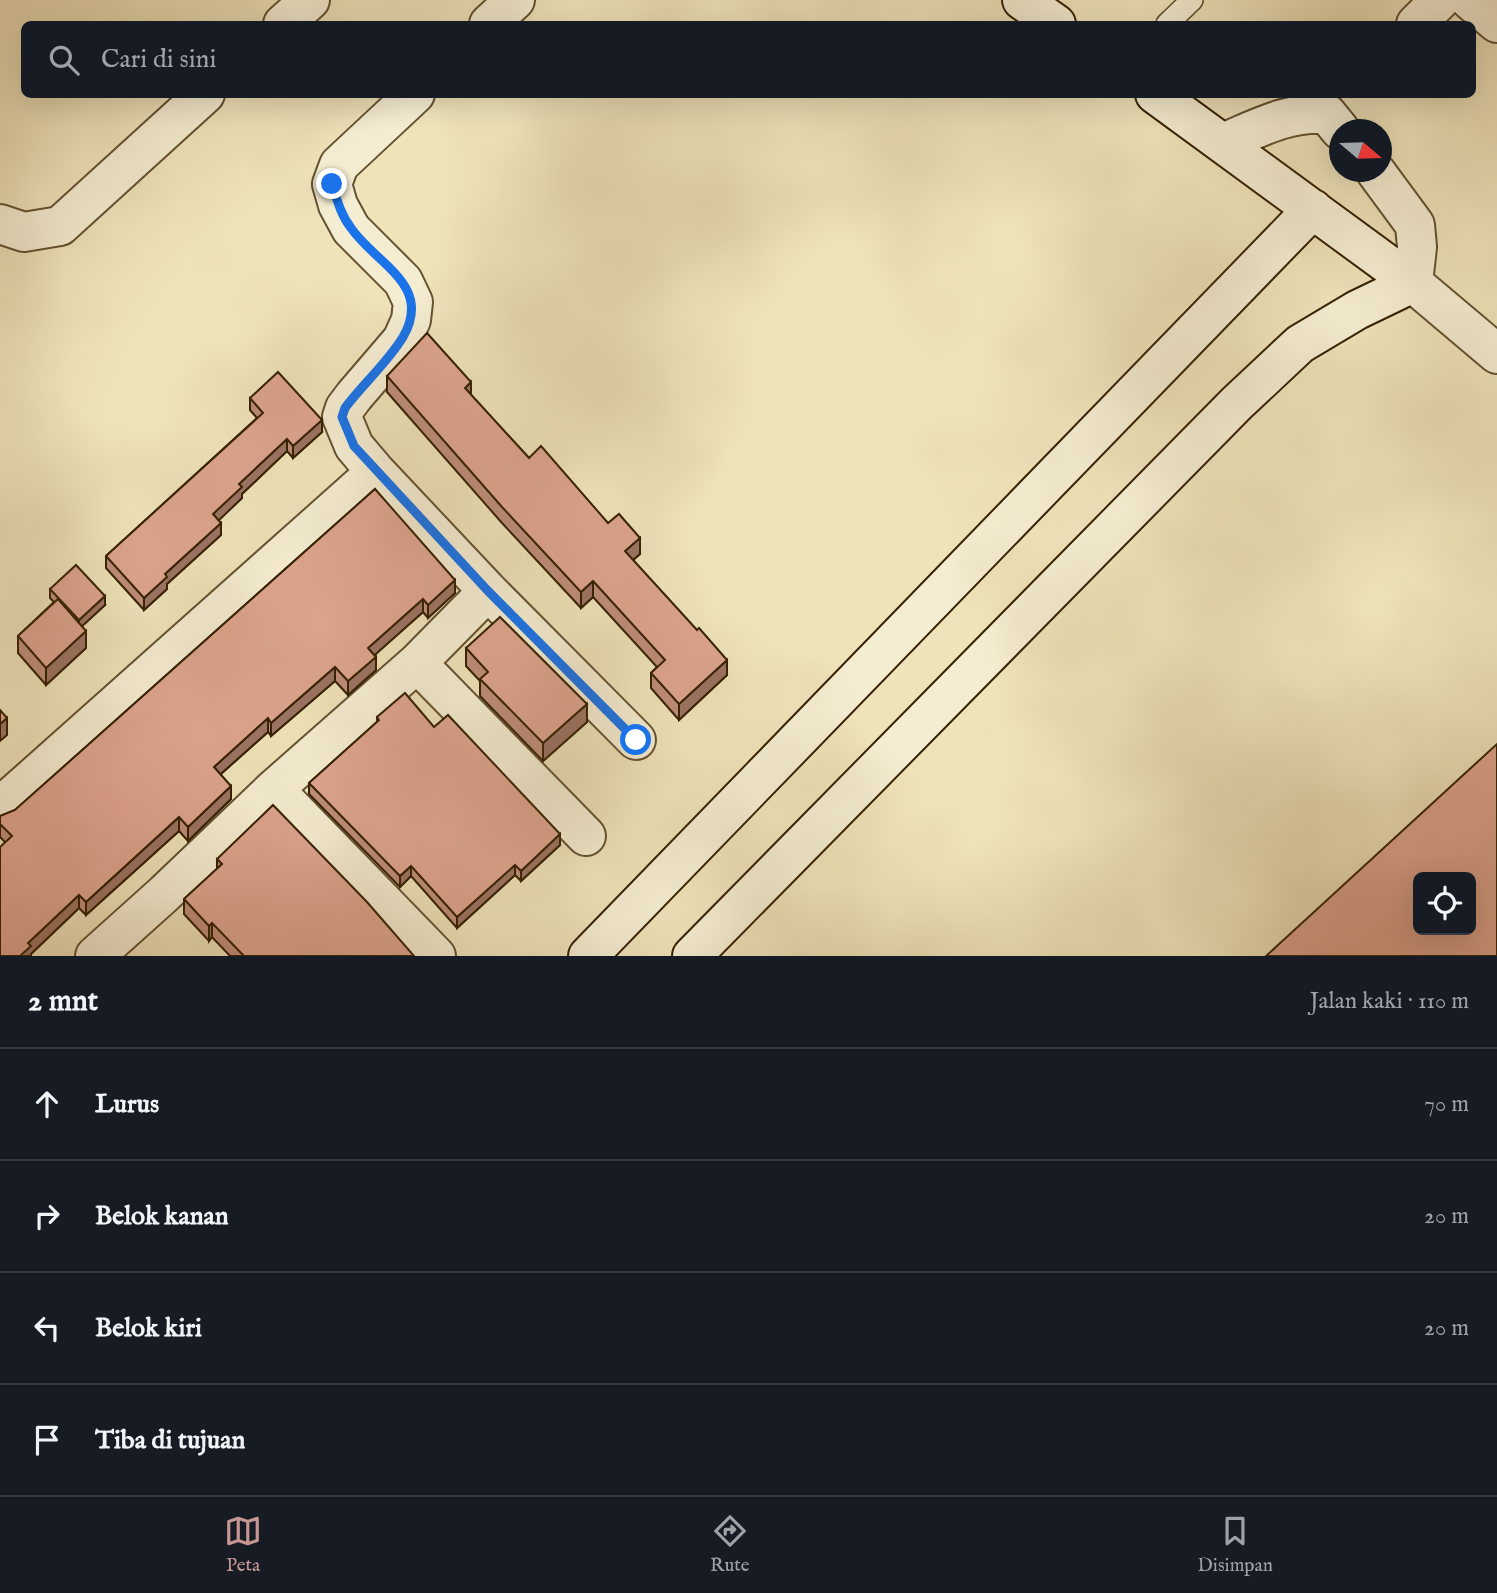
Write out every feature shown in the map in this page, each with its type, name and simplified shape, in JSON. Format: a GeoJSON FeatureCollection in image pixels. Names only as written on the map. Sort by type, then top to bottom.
{"type":"FeatureCollection","features":[{"type":"Feature","properties":{"kind":"street"},"geometry":{"type":"LineString","coordinates":[[286,21],[310,0]]}},
{"type":"Feature","properties":{"kind":"street"},"geometry":{"type":"LineString","coordinates":[[492,21],[515,0]]}},
{"type":"Feature","properties":{"kind":"street"},"geometry":{"type":"LineString","coordinates":[[1022,0],[1052,21]]}},
{"type":"Feature","properties":{"kind":"street"},"geometry":{"type":"LineString","coordinates":[[1419,21],[1440,0]]}},
{"type":"Feature","properties":{"kind":"street"},"geometry":{"type":"LineString","coordinates":[[1470,0],[1497,23]]}},
{"type":"Feature","properties":{"kind":"street"},"geometry":{"type":"LineString","coordinates":[[0,224],[24,232],[60,226],[201,98]]}},
{"type":"Feature","properties":{"kind":"street"},"geometry":{"type":"LineString","coordinates":[[411,98],[339,164],[332,184],[338,205],[351,229],[402,281],[412,302],[411,320],[402,340],[354,396],[342,417],[354,446],[376,472],[488,591],[636,740]]}},
{"type":"Feature","properties":{"kind":"street"},"geometry":{"type":"LineString","coordinates":[[1161,98],[1413,283],[1497,354]]}},
{"type":"Feature","properties":{"kind":"street"},"geometry":{"type":"LineString","coordinates":[[1223,143],[1291,115],[1338,113]]}},
{"type":"Feature","properties":{"kind":"street"},"geometry":{"type":"LineString","coordinates":[[1383,182],[1415,225],[1417,247],[1413,283]]}},
{"type":"Feature","properties":{"kind":"street"},"geometry":{"type":"LineString","coordinates":[[588,956],[1313,209]]}},
{"type":"Feature","properties":{"kind":"street"},"geometry":{"type":"LineString","coordinates":[[692,956],[1255,386],[1300,344],[1357,310],[1413,283]]}},
{"type":"Feature","properties":{"kind":"street"},"geometry":{"type":"LineString","coordinates":[[0,807],[376,472]]}},
{"type":"Feature","properties":{"kind":"street"},"geometry":{"type":"LineString","coordinates":[[95,956],[274,789],[417,663],[488,591]]}},
{"type":"Feature","properties":{"kind":"street"},"geometry":{"type":"LineString","coordinates":[[417,663],[586,836]]}},
{"type":"Feature","properties":{"kind":"street"},"geometry":{"type":"LineString","coordinates":[[274,789],[436,956]]}},
{"type":"Feature","properties":{"kind":"lane"},"geometry":{"type":"LineString","coordinates":[[1170,21],[1192,0]]}},
{"type":"Feature","properties":{"kind":"building"},"geometry":{"type":"Polygon","coordinates":[[[427,333],[471,382],[465,388],[529,458],[541,446],[608,523],[619,514],[640,538],[625,551],[727,660],[679,704],[651,673],[665,660],[593,581],[581,592],[387,376],[427,333]]]}},
{"type":"Feature","properties":{"kind":"building"},"geometry":{"type":"Polygon","coordinates":[[[278,372],[322,420],[293,446],[287,439],[239,484],[242,487],[213,514],[221,523],[165,574],[167,577],[144,598],[106,556],[263,413],[250,398],[278,372]]]}},
{"type":"Feature","properties":{"kind":"building"},"geometry":{"type":"Polygon","coordinates":[[[375,489],[455,580],[428,605],[423,599],[368,648],[376,657],[348,681],[335,667],[271,723],[268,718],[214,767],[231,786],[188,827],[179,817],[86,902],[79,895],[28,943],[31,946],[20,956],[0,956],[0,847],[12,836],[0,824],[0,816],[15,810],[375,489]]]}},
{"type":"Feature","properties":{"kind":"building"},"geometry":{"type":"Polygon","coordinates":[[[76,565],[105,596],[79,620],[50,589],[76,565]]]}},
{"type":"Feature","properties":{"kind":"building"},"geometry":{"type":"Polygon","coordinates":[[[58,599],[86,631],[46,668],[18,636],[58,599]]]}},
{"type":"Feature","properties":{"kind":"building"},"geometry":{"type":"Polygon","coordinates":[[[500,617],[587,704],[543,743],[480,679],[488,672],[466,648],[500,617]]]}},
{"type":"Feature","properties":{"kind":"building"},"geometry":{"type":"Polygon","coordinates":[[[405,693],[434,727],[448,715],[560,834],[521,871],[515,865],[457,917],[411,866],[400,876],[309,783],[405,693]]]}},
{"type":"Feature","properties":{"kind":"building"},"geometry":{"type":"Polygon","coordinates":[[[0,710],[7,718],[0,724],[0,710]]]}},
{"type":"Feature","properties":{"kind":"building"},"geometry":{"type":"Polygon","coordinates":[[[1497,744],[1497,956],[1266,956],[1497,744]]]}},
{"type":"Feature","properties":{"kind":"building"},"geometry":{"type":"Polygon","coordinates":[[[273,805],[367,902],[414,956],[244,956],[212,923],[209,926],[184,899],[222,864],[217,859],[273,805]]]}},
{"type":"Feature","properties":{"kind":"route"},"geometry":{"type":"LineString","coordinates":[[332,184],[338,205],[351,229],[402,281],[412,302],[411,320],[402,340],[345,408],[342,417],[344,426],[354,446],[488,591],[636,740]]}}]}
